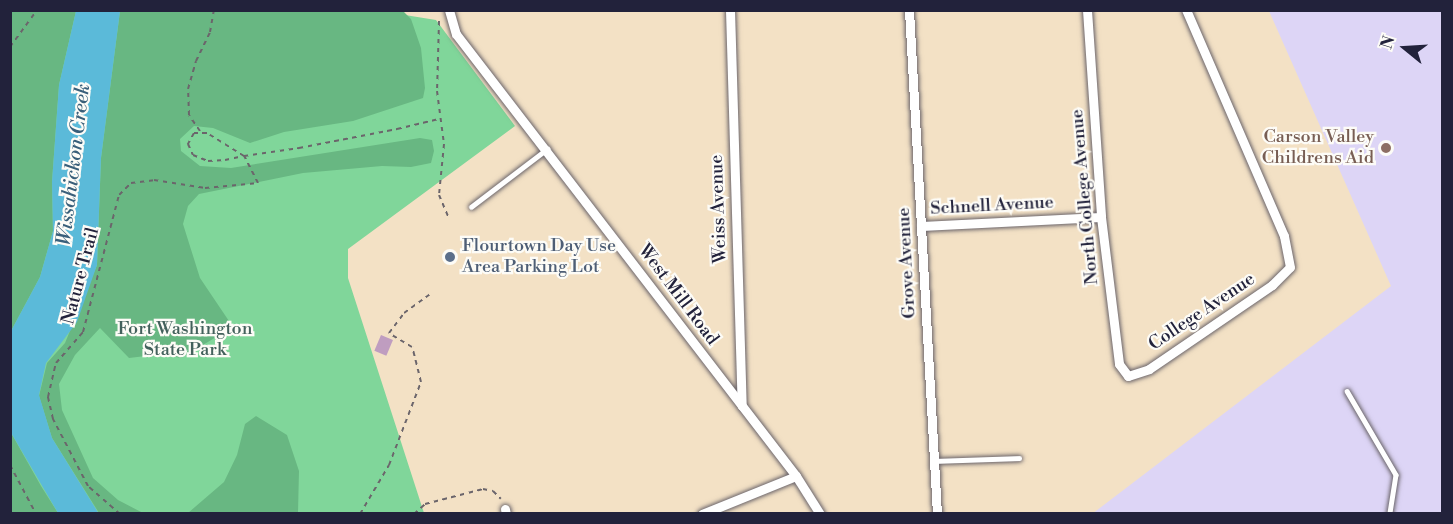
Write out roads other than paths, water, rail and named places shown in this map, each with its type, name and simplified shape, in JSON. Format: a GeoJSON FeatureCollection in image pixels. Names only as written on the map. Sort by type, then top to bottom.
{"type":"FeatureCollection","features":[{"type":"Feature","properties":{"kind":"street","name":"West Mill Road"},"geometry":{"type":"LineString","coordinates":[[449,10],[456,34],[796,476],[820,513]]}},
{"type":"Feature","properties":{"kind":"street","name":"Weiss Avenue"},"geometry":{"type":"LineString","coordinates":[[730,10],[742,406]]}},
{"type":"Feature","properties":{"kind":"street","name":"Grove Avenue"},"geometry":{"type":"LineString","coordinates":[[909,10],[938,513]]}},
{"type":"Feature","properties":{"kind":"street","name":"North College Avenue"},"geometry":{"type":"LineString","coordinates":[[1087,10],[1101,217],[1119,364],[1128,376]]}},
{"type":"Feature","properties":{"kind":"street","name":"College Avenue"},"geometry":{"type":"LineString","coordinates":[[1128,376],[1149,369],[1272,285],[1290,267],[1284,236],[1186,10]]}},
{"type":"Feature","properties":{"kind":"street","name":"Schnell Avenue"},"geometry":{"type":"LineString","coordinates":[[921,226],[1101,217]]}},
{"type":"Feature","properties":{"kind":"street"},"geometry":{"type":"LineString","coordinates":[[702,513],[796,476]]}},
{"type":"Feature","properties":{"kind":"lane"},"geometry":{"type":"LineString","coordinates":[[471,207],[546,149]]}},
{"type":"Feature","properties":{"kind":"lane"},"geometry":{"type":"LineString","coordinates":[[1347,391],[1396,475],[1390,513]]}},
{"type":"Feature","properties":{"kind":"lane"},"geometry":{"type":"LineString","coordinates":[[934,461],[1019,458]]}},
{"type":"Feature","properties":{"kind":"water","name":"Wissahickon Creek"},"geometry":{"type":"Polygon","coordinates":[[[76,11],[120,11],[101,158],[97,265],[77,322],[46,363],[39,395],[52,438],[99,514],[58,513],[10,431],[11,331],[40,277],[53,231],[52,182],[59,85],[76,11]]]}},
{"type":"Feature","properties":{"kind":"place","name":"Carson Valley Childrens Aid"},"geometry":{"type":"Point","coordinates":[1386,148]}},
{"type":"Feature","properties":{"kind":"place","name":"Flourtown Day Use Area Parking Lot"},"geometry":{"type":"Point","coordinates":[450,257]}},
{"type":"Feature","properties":{"kind":"park label","name":"Fort Washington State Park"},"geometry":{"type":"Point","coordinates":[185,340]}}]}
